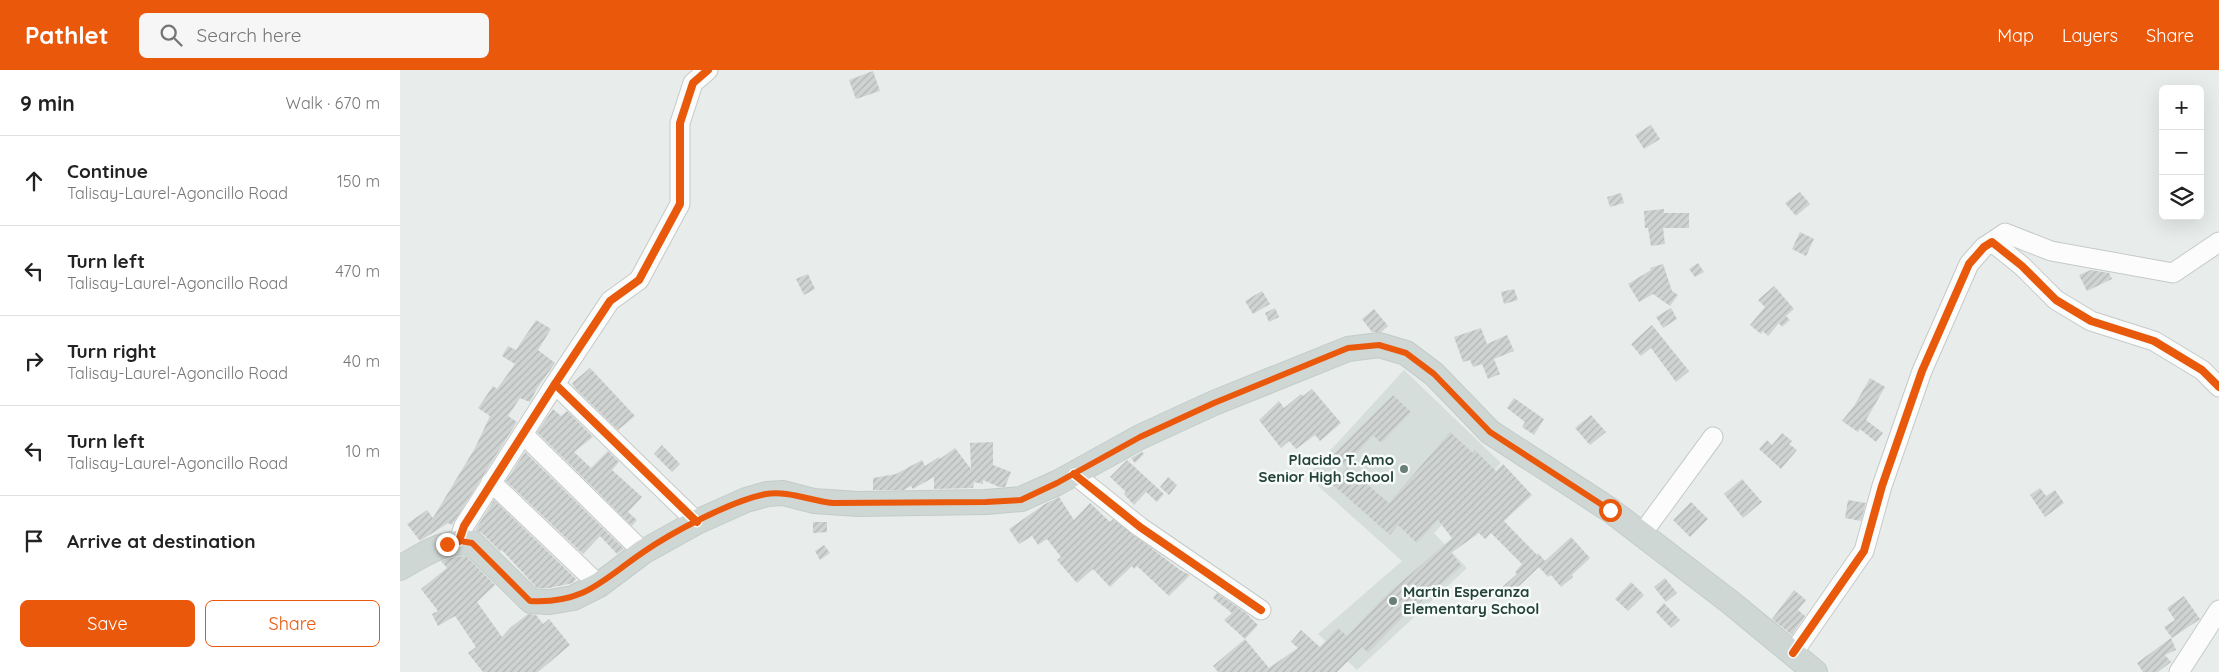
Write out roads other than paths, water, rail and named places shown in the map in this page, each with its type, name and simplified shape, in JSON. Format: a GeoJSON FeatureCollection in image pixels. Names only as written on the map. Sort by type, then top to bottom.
{"type":"FeatureCollection","features":[{"type":"Feature","properties":{"kind":"main road"},"geometry":{"type":"LineString","coordinates":[[400,568],[434,549],[460,541],[472,543],[530,601],[550,602],[573,598],[599,585],[643,552],[697,522],[746,500],[767,494],[783,493],[814,501],[842,503],[1021,500],[1074,474],[1140,437],[1214,403],[1348,348],[1379,345],[1406,353],[1434,374],[1490,432],[1610,510],[1730,602],[1815,672]]}},
{"type":"Feature","properties":{"kind":"street"},"geometry":{"type":"LineString","coordinates":[[460,541],[464,526],[491,482],[610,301],[639,280],[680,204],[680,123],[692,83],[708,70]]}},
{"type":"Feature","properties":{"kind":"street"},"geometry":{"type":"LineString","coordinates":[[1793,653],[1864,551],[1882,486],[1922,371],[1969,264],[1984,247],[2005,233],[2051,251],[2173,273],[2219,242]]}},
{"type":"Feature","properties":{"kind":"street"},"geometry":{"type":"LineString","coordinates":[[1992,242],[2022,266],[2056,300],[2091,321],[2154,342],[2202,370],[2219,387]]}},
{"type":"Feature","properties":{"kind":"street"},"geometry":{"type":"LineString","coordinates":[[555,384],[697,522]]}},
{"type":"Feature","properties":{"kind":"street"},"geometry":{"type":"LineString","coordinates":[[522,434],[643,552]]}},
{"type":"Feature","properties":{"kind":"street"},"geometry":{"type":"LineString","coordinates":[[1641,535],[1713,437]]}},
{"type":"Feature","properties":{"kind":"street"},"geometry":{"type":"LineString","coordinates":[[1074,474],[1140,527],[1261,610]]}},
{"type":"Feature","properties":{"kind":"street"},"geometry":{"type":"LineString","coordinates":[[491,482],[599,585]]}},
{"type":"Feature","properties":{"kind":"street"},"geometry":{"type":"LineString","coordinates":[[2179,672],[2219,610]]}},
{"type":"Feature","properties":{"kind":"place","name":"Placido T. Amo Senior High School"},"geometry":{"type":"Point","coordinates":[1404,469]}},
{"type":"Feature","properties":{"kind":"place","name":"Martin Esperanza Elementary School"},"geometry":{"type":"Point","coordinates":[1393,601]}}]}
